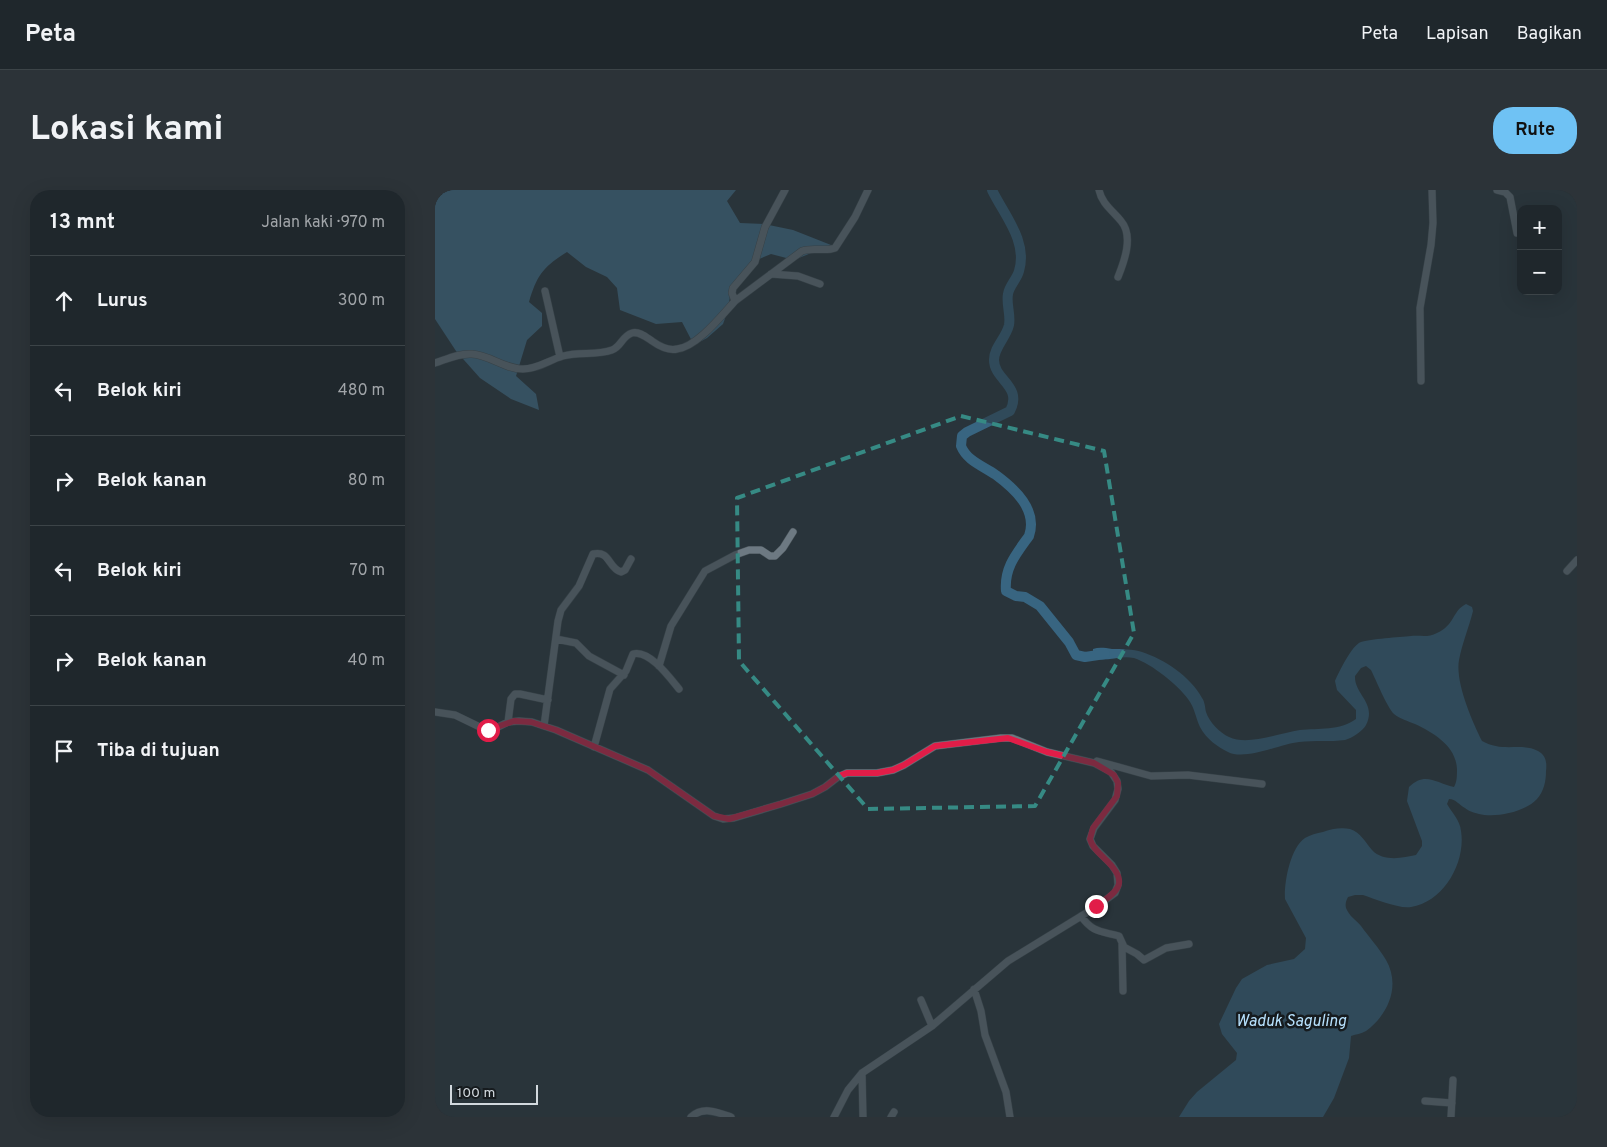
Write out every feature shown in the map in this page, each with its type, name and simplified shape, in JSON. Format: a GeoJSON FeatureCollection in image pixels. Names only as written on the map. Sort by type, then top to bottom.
{"type":"FeatureCollection","features":[{"type":"Feature","properties":{"kind":"street"},"geometry":{"type":"LineString","coordinates":[[735,301],[733,288],[755,262],[765,227],[785,190]]}},
{"type":"Feature","properties":{"kind":"street"},"geometry":{"type":"LineString","coordinates":[[435,363],[461,355],[472,354],[505,366],[523,369],[539,366],[560,357],[613,350],[618,347],[625,337],[633,333],[641,334],[663,347],[674,350],[682,348],[709,328],[735,301],[803,251],[811,249],[831,250],[836,247],[855,217],[868,190]]}},
{"type":"Feature","properties":{"kind":"street"},"geometry":{"type":"LineString","coordinates":[[1099,190],[1105,205],[1122,222],[1126,229],[1126,254],[1118,277]]}},
{"type":"Feature","properties":{"kind":"street"},"geometry":{"type":"LineString","coordinates":[[1421,381],[1420,308],[1431,245],[1432,190]]}},
{"type":"Feature","properties":{"kind":"street"},"geometry":{"type":"LineString","coordinates":[[1497,190],[1505,192],[1511,197],[1517,233]]}},
{"type":"Feature","properties":{"kind":"street"},"geometry":{"type":"LineString","coordinates":[[771,274],[799,276],[820,284]]}},
{"type":"Feature","properties":{"kind":"street"},"geometry":{"type":"LineString","coordinates":[[545,291],[560,357]]}},
{"type":"Feature","properties":{"kind":"street"},"geometry":{"type":"LineString","coordinates":[[659,666],[671,626],[705,571],[745,551],[759,550],[770,556],[775,556],[783,548],[793,532]]}},
{"type":"Feature","properties":{"kind":"street"},"geometry":{"type":"LineString","coordinates":[[544,726],[561,610],[579,586],[592,554],[597,552],[605,555],[614,568],[621,572],[625,570],[631,559]]}},
{"type":"Feature","properties":{"kind":"street"},"geometry":{"type":"LineString","coordinates":[[1567,572],[1577,560]]}},
{"type":"Feature","properties":{"kind":"street"},"geometry":{"type":"LineString","coordinates":[[557,638],[576,642],[589,656],[623,675]]}},
{"type":"Feature","properties":{"kind":"street"},"geometry":{"type":"LineString","coordinates":[[593,747],[610,689],[628,668],[632,655],[635,653],[643,655],[659,666],[679,689]]}},
{"type":"Feature","properties":{"kind":"street"},"geometry":{"type":"LineString","coordinates":[[508,722],[513,695],[520,694],[548,700]]}},
{"type":"Feature","properties":{"kind":"street"},"geometry":{"type":"LineString","coordinates":[[435,707],[488,730],[508,722],[519,721],[544,726],[648,770],[714,816],[727,819],[812,794],[839,776],[847,773],[877,773],[893,770],[928,749],[939,745],[1008,738],[1047,752],[1108,764],[1151,776],[1188,775],[1262,784]]}},
{"type":"Feature","properties":{"kind":"street"},"geometry":{"type":"LineString","coordinates":[[435,712],[446,712]]}},
{"type":"Feature","properties":{"kind":"street"},"geometry":{"type":"LineString","coordinates":[[834,1117],[848,1090],[862,1073],[931,1026],[1008,961],[1081,916],[1113,895],[1118,889],[1119,882],[1115,869],[1095,849],[1090,839],[1093,828],[1115,800],[1118,792],[1118,783],[1111,772],[1086,760]]}},
{"type":"Feature","properties":{"kind":"street"},"geometry":{"type":"LineString","coordinates":[[1081,916],[1092,928],[1119,936],[1124,948],[1145,960],[1163,949],[1189,944]]}},
{"type":"Feature","properties":{"kind":"street"},"geometry":{"type":"LineString","coordinates":[[1122,944],[1123,991]]}},
{"type":"Feature","properties":{"kind":"street"},"geometry":{"type":"LineString","coordinates":[[974,989],[979,1003],[986,1038],[1006,1092],[1010,1117]]}},
{"type":"Feature","properties":{"kind":"street"},"geometry":{"type":"LineString","coordinates":[[921,1000],[931,1026]]}},
{"type":"Feature","properties":{"kind":"street"},"geometry":{"type":"LineString","coordinates":[[862,1073],[863,1117]]}},
{"type":"Feature","properties":{"kind":"street"},"geometry":{"type":"LineString","coordinates":[[1451,1117],[1453,1080]]}},
{"type":"Feature","properties":{"kind":"street"},"geometry":{"type":"LineString","coordinates":[[1425,1101],[1452,1102]]}},
{"type":"Feature","properties":{"kind":"street"},"geometry":{"type":"LineString","coordinates":[[691,1117],[706,1110],[731,1117]]}},
{"type":"Feature","properties":{"kind":"highlighted area"},"geometry":{"type":"Polygon","coordinates":[[[961,416],[1104,451],[1134,633],[1035,806],[868,809],[739,661],[737,498],[961,416]]]}},
{"type":"Feature","properties":{"kind":"shaded area"},"geometry":{"type":"Polygon","coordinates":[[[435,190],[736,190],[727,201],[740,223],[764,224],[793,230],[831,245],[794,260],[771,254],[752,262],[731,289],[728,310],[723,324],[707,338],[694,345],[682,322],[656,324],[620,310],[617,288],[607,277],[586,267],[567,252],[552,262],[542,272],[529,302],[542,313],[542,326],[527,340],[516,376],[536,394],[539,410],[511,399],[480,378],[456,351],[435,319],[435,190]]]}},
{"type":"Feature","properties":{"kind":"water","name":"Waduk Saguling"},"geometry":{"type":"Polygon","coordinates":[[[1466,604],[1472,607],[1473,611],[1460,654],[1458,669],[1459,679],[1469,712],[1482,741],[1490,745],[1504,747],[1532,748],[1543,755],[1546,768],[1545,782],[1541,793],[1532,804],[1518,811],[1494,815],[1472,812],[1456,801],[1449,799],[1447,804],[1460,827],[1462,843],[1460,855],[1450,879],[1443,889],[1423,904],[1400,907],[1363,895],[1348,897],[1347,911],[1361,926],[1386,960],[1392,980],[1392,990],[1390,999],[1381,1017],[1364,1032],[1351,1036],[1349,1058],[1334,1098],[1323,1117],[1179,1117],[1197,1092],[1236,1060],[1237,1053],[1222,1034],[1219,1024],[1242,979],[1267,965],[1294,959],[1305,949],[1306,938],[1285,899],[1289,866],[1295,849],[1305,838],[1314,834],[1333,829],[1347,828],[1363,838],[1377,854],[1387,858],[1416,855],[1422,846],[1422,841],[1407,801],[1409,787],[1415,782],[1426,779],[1454,787],[1457,776],[1456,761],[1443,741],[1415,724],[1401,719],[1391,711],[1371,670],[1366,666],[1361,668],[1355,676],[1358,688],[1367,705],[1369,717],[1366,725],[1357,734],[1345,740],[1291,743],[1244,755],[1228,752],[1220,748],[1205,735],[1188,699],[1178,688],[1149,665],[1134,658],[1096,659],[1093,657],[1093,649],[1135,650],[1168,664],[1184,676],[1197,690],[1203,700],[1210,720],[1219,730],[1229,737],[1255,740],[1300,730],[1329,728],[1350,723],[1356,719],[1356,710],[1337,690],[1335,681],[1346,659],[1357,644],[1371,640],[1434,635],[1443,630],[1458,610],[1466,604]]]}},
{"type":"Feature","properties":{"kind":"waterway"},"geometry":{"type":"LineString","coordinates":[[992,190],[1018,239],[1020,249],[1019,271],[1008,294],[1009,325],[996,351],[994,360],[998,373],[1011,389],[1013,402],[1010,411],[962,436],[961,446],[967,456],[996,475],[1010,487],[1028,509],[1031,526],[1029,536],[1015,555],[1009,568],[1006,591],[1016,596],[1025,597],[1040,606],[1069,642],[1076,655],[1085,657],[1105,654]]}},
{"type":"Feature","properties":{"kind":"route"},"geometry":{"type":"LineString","coordinates":[[488,730],[511,721],[526,721],[556,730],[648,770],[691,798],[714,816],[727,819],[812,794],[839,776],[847,773],[877,773],[893,770],[935,746],[1012,738],[1047,752],[1094,763],[1111,772],[1117,779],[1119,786],[1117,796],[1093,828],[1090,839],[1095,849],[1115,869],[1119,885],[1113,895],[1096,906]]}}]}
